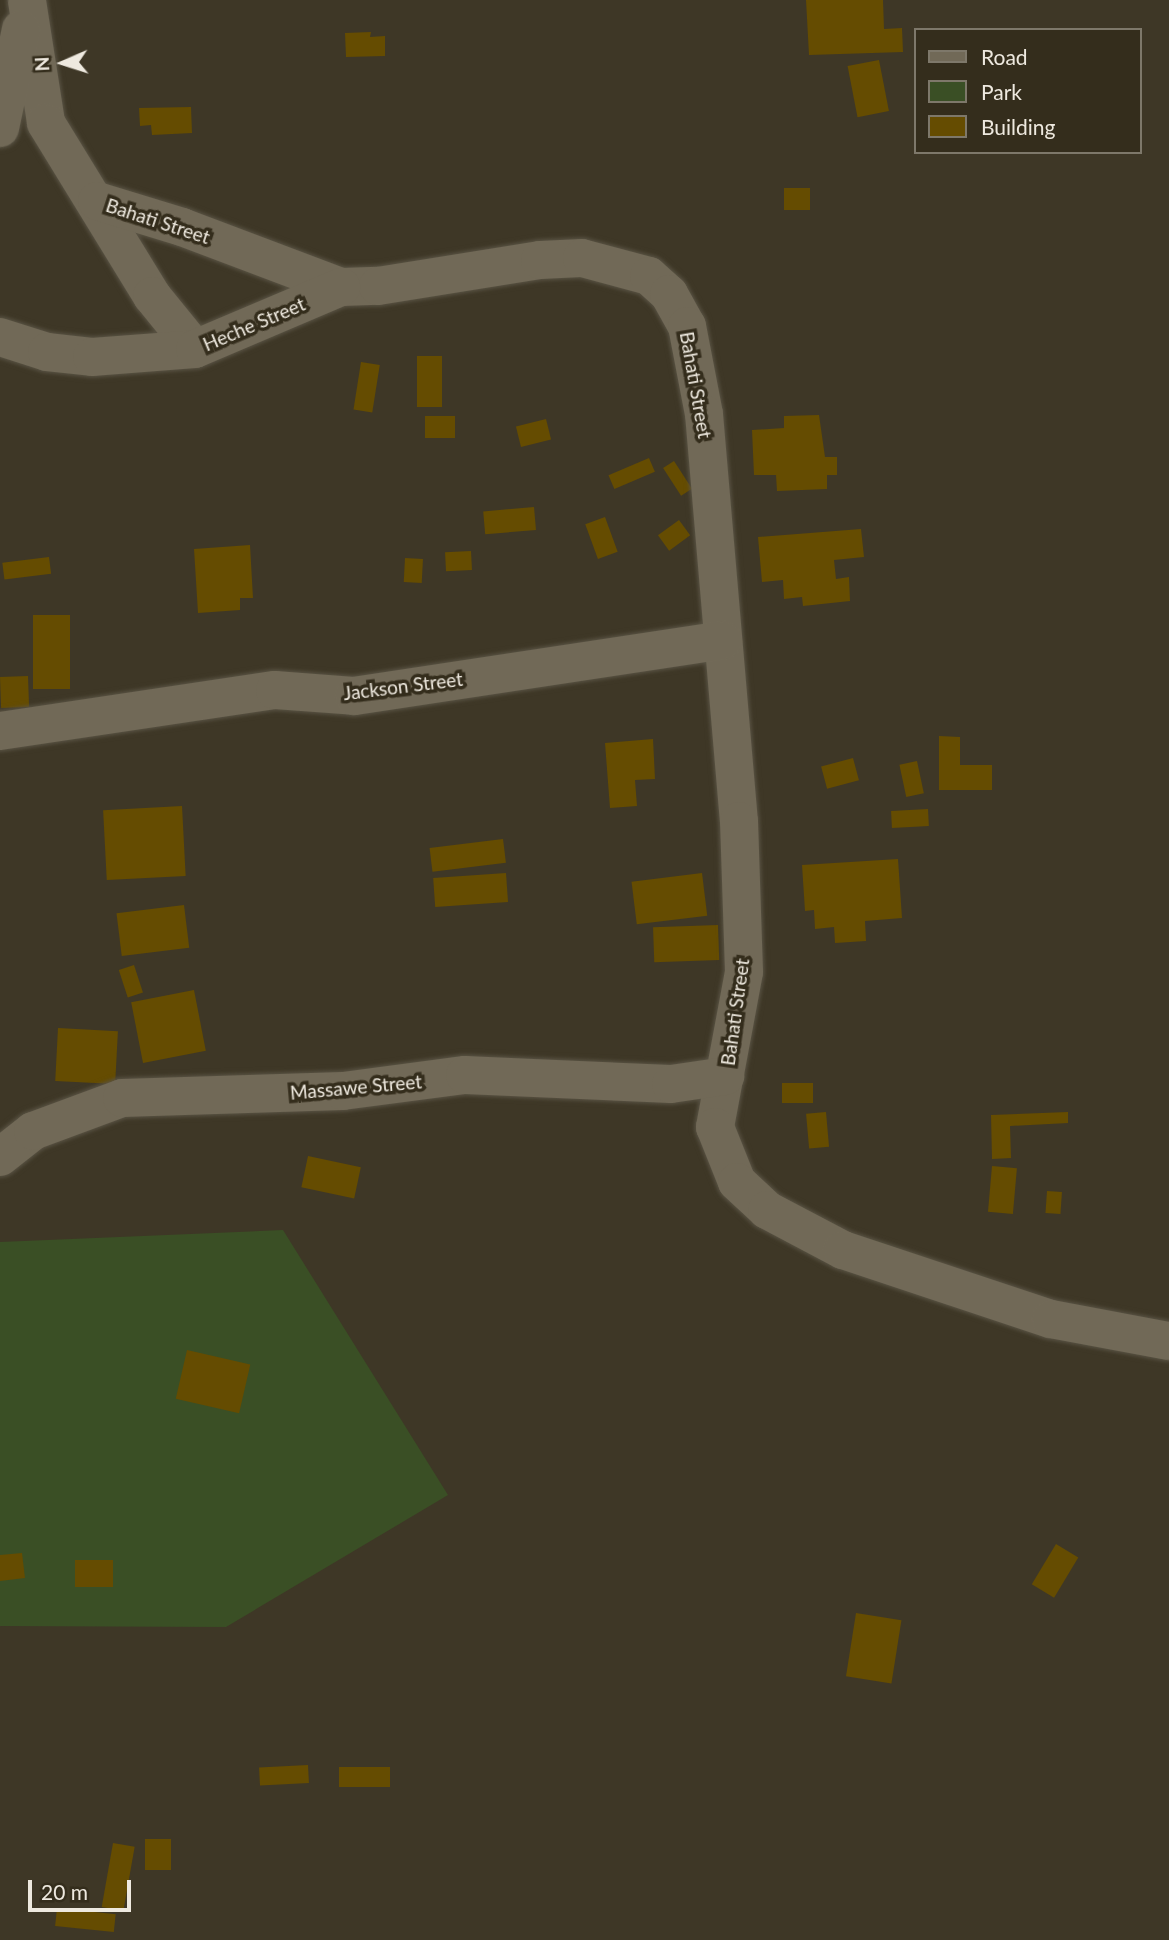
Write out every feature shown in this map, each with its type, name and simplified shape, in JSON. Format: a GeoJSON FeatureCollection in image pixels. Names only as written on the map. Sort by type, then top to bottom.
{"type":"FeatureCollection","features":[{"type":"Feature","properties":{"kind":"street"},"geometry":{"type":"LineString","coordinates":[[0,128],[27,1]]}},
{"type":"Feature","properties":{"kind":"street"},"geometry":{"type":"LineString","coordinates":[[27,1],[46,124],[97,201],[152,296],[195,349]]}},
{"type":"Feature","properties":{"kind":"street","name":"Bahati Street"},"geometry":{"type":"LineString","coordinates":[[97,201],[182,227],[341,287],[378,286],[540,260],[582,258],[649,276],[668,294],[687,326],[704,414],[723,640],[744,920],[744,972],[715,1127],[737,1182],[767,1210],[806,1234],[991,1302],[1051,1319],[1169,1341]]}},
{"type":"Feature","properties":{"kind":"street","name":"Heche Street"},"geometry":{"type":"LineString","coordinates":[[0,337],[47,352],[92,356],[195,349],[341,287]]}},
{"type":"Feature","properties":{"kind":"street","name":"Jackson Street"},"geometry":{"type":"LineString","coordinates":[[0,731],[275,690],[354,696],[723,640]]}},
{"type":"Feature","properties":{"kind":"street","name":"Massawe Street"},"geometry":{"type":"LineString","coordinates":[[0,1157],[33,1131],[122,1098],[343,1091],[465,1075],[671,1084],[726,1076]]}},
{"type":"Feature","properties":{"kind":"green space"},"geometry":{"type":"Polygon","coordinates":[[[283,1230],[448,1495],[226,1627],[0,1626],[0,1242],[283,1230]]]}},
{"type":"Feature","properties":{"kind":"building"},"geometry":{"type":"Polygon","coordinates":[[[806,0],[883,0],[884,29],[902,28],[903,52],[809,55],[806,0]]]}},
{"type":"Feature","properties":{"kind":"building"},"geometry":{"type":"Polygon","coordinates":[[[371,32],[370,37],[385,36],[385,56],[346,57],[345,33],[371,32]]]}},
{"type":"Feature","properties":{"kind":"building"},"geometry":{"type":"Polygon","coordinates":[[[879,60],[889,111],[858,117],[848,66],[879,60]]]}},
{"type":"Feature","properties":{"kind":"building"},"geometry":{"type":"Polygon","coordinates":[[[191,107],[192,133],[152,135],[151,125],[140,126],[139,108],[191,107]]]}},
{"type":"Feature","properties":{"kind":"building"},"geometry":{"type":"Polygon","coordinates":[[[784,188],[810,188],[810,210],[784,210],[784,188]]]}},
{"type":"Feature","properties":{"kind":"building"},"geometry":{"type":"Polygon","coordinates":[[[417,356],[442,356],[442,407],[417,407],[417,356]]]}},
{"type":"Feature","properties":{"kind":"building"},"geometry":{"type":"Polygon","coordinates":[[[361,362],[380,365],[372,412],[353,409],[361,362]]]}},
{"type":"Feature","properties":{"kind":"building"},"geometry":{"type":"Polygon","coordinates":[[[819,415],[825,457],[837,457],[837,475],[827,475],[827,489],[777,491],[776,475],[754,475],[752,430],[784,428],[784,416],[819,415]]]}},
{"type":"Feature","properties":{"kind":"building"},"geometry":{"type":"Polygon","coordinates":[[[425,416],[455,416],[455,438],[425,438],[425,416]]]}},
{"type":"Feature","properties":{"kind":"building"},"geometry":{"type":"Polygon","coordinates":[[[546,419],[551,439],[521,447],[516,426],[546,419]]]}},
{"type":"Feature","properties":{"kind":"building"},"geometry":{"type":"Polygon","coordinates":[[[649,458],[655,472],[614,489],[608,475],[649,458]]]}},
{"type":"Feature","properties":{"kind":"building"},"geometry":{"type":"Polygon","coordinates":[[[674,461],[692,489],[681,496],[663,468],[674,461]]]}},
{"type":"Feature","properties":{"kind":"building"},"geometry":{"type":"Polygon","coordinates":[[[534,507],[536,530],[485,534],[483,511],[534,507]]]}},
{"type":"Feature","properties":{"kind":"building"},"geometry":{"type":"Polygon","coordinates":[[[605,517],[618,552],[598,559],[585,524],[605,517]]]}},
{"type":"Feature","properties":{"kind":"building"},"geometry":{"type":"Polygon","coordinates":[[[679,520],[690,535],[669,551],[658,535],[679,520]]]}},
{"type":"Feature","properties":{"kind":"building"},"geometry":{"type":"Polygon","coordinates":[[[861,529],[864,557],[834,560],[836,579],[849,577],[850,601],[803,606],[802,597],[784,599],[783,580],[762,582],[758,537],[861,529]]]}},
{"type":"Feature","properties":{"kind":"building"},"geometry":{"type":"Polygon","coordinates":[[[250,545],[253,598],[240,598],[240,610],[198,613],[194,549],[250,545]]]}},
{"type":"Feature","properties":{"kind":"building"},"geometry":{"type":"Polygon","coordinates":[[[471,551],[472,570],[446,571],[445,552],[471,551]]]}},
{"type":"Feature","properties":{"kind":"building"},"geometry":{"type":"Polygon","coordinates":[[[49,557],[51,574],[4,580],[2,563],[49,557]]]}},
{"type":"Feature","properties":{"kind":"building"},"geometry":{"type":"Polygon","coordinates":[[[405,558],[423,559],[422,583],[404,582],[405,558]]]}},
{"type":"Feature","properties":{"kind":"building"},"geometry":{"type":"Polygon","coordinates":[[[33,615],[70,615],[70,689],[33,689],[33,615]]]}},
{"type":"Feature","properties":{"kind":"building"},"geometry":{"type":"Polygon","coordinates":[[[28,676],[29,707],[1,708],[0,677],[28,676]]]}},
{"type":"Feature","properties":{"kind":"building"},"geometry":{"type":"Polygon","coordinates":[[[939,736],[960,737],[960,765],[992,765],[992,790],[939,790],[939,736]]]}},
{"type":"Feature","properties":{"kind":"building"},"geometry":{"type":"Polygon","coordinates":[[[653,739],[655,779],[635,780],[637,806],[610,808],[605,743],[653,739]]]}},
{"type":"Feature","properties":{"kind":"building"},"geometry":{"type":"Polygon","coordinates":[[[853,758],[859,780],[827,789],[821,767],[853,758]]]}},
{"type":"Feature","properties":{"kind":"building"},"geometry":{"type":"Polygon","coordinates":[[[917,761],[924,793],[906,797],[899,765],[917,761]]]}},
{"type":"Feature","properties":{"kind":"building"},"geometry":{"type":"Polygon","coordinates":[[[182,806],[186,876],[107,880],[103,810],[182,806]]]}},
{"type":"Feature","properties":{"kind":"building"},"geometry":{"type":"Polygon","coordinates":[[[928,809],[929,826],[892,828],[891,811],[928,809]]]}},
{"type":"Feature","properties":{"kind":"building"},"geometry":{"type":"Polygon","coordinates":[[[503,839],[506,863],[432,872],[430,848],[503,839]]]}},
{"type":"Feature","properties":{"kind":"building"},"geometry":{"type":"Polygon","coordinates":[[[898,859],[902,918],[865,921],[866,941],[835,943],[834,927],[815,929],[814,910],[805,911],[802,865],[898,859]]]}},
{"type":"Feature","properties":{"kind":"building"},"geometry":{"type":"Polygon","coordinates":[[[506,873],[508,902],[435,907],[433,878],[506,873]]]}},
{"type":"Feature","properties":{"kind":"building"},"geometry":{"type":"Polygon","coordinates":[[[702,873],[707,916],[637,924],[632,882],[702,873]]]}},
{"type":"Feature","properties":{"kind":"building"},"geometry":{"type":"Polygon","coordinates":[[[184,905],[189,948],[122,956],[117,913],[184,905]]]}},
{"type":"Feature","properties":{"kind":"building"},"geometry":{"type":"Polygon","coordinates":[[[718,925],[719,960],[654,962],[653,927],[718,925]]]}},
{"type":"Feature","properties":{"kind":"building"},"geometry":{"type":"Polygon","coordinates":[[[134,965],[143,993],[128,998],[119,970],[134,965]]]}},
{"type":"Feature","properties":{"kind":"building"},"geometry":{"type":"Polygon","coordinates":[[[194,990],[206,1051],[143,1063],[131,1002],[194,990]]]}},
{"type":"Feature","properties":{"kind":"building"},"geometry":{"type":"Polygon","coordinates":[[[58,1028],[118,1031],[115,1084],[55,1081],[58,1028]]]}},
{"type":"Feature","properties":{"kind":"building"},"geometry":{"type":"Polygon","coordinates":[[[782,1083],[813,1083],[813,1103],[782,1103],[782,1083]]]}},
{"type":"Feature","properties":{"kind":"building"},"geometry":{"type":"Polygon","coordinates":[[[826,1112],[829,1147],[809,1149],[806,1114],[826,1112]]]}},
{"type":"Feature","properties":{"kind":"building"},"geometry":{"type":"Polygon","coordinates":[[[1068,1112],[1068,1123],[1010,1126],[1011,1158],[992,1159],[991,1115],[1068,1112]]]}},
{"type":"Feature","properties":{"kind":"building"},"geometry":{"type":"Polygon","coordinates":[[[308,1156],[361,1167],[354,1199],[301,1187],[308,1156]]]}},
{"type":"Feature","properties":{"kind":"building"},"geometry":{"type":"Polygon","coordinates":[[[992,1166],[1017,1168],[1013,1214],[988,1212],[992,1166]]]}},
{"type":"Feature","properties":{"kind":"building"},"geometry":{"type":"Polygon","coordinates":[[[1047,1191],[1062,1192],[1060,1214],[1045,1213],[1047,1191]]]}},
{"type":"Feature","properties":{"kind":"building"},"geometry":{"type":"Polygon","coordinates":[[[187,1350],[250,1365],[239,1413],[176,1399],[187,1350]]]}},
{"type":"Feature","properties":{"kind":"building"},"geometry":{"type":"Polygon","coordinates":[[[1056,1544],[1078,1557],[1054,1598],[1032,1584],[1056,1544]]]}},
{"type":"Feature","properties":{"kind":"building"},"geometry":{"type":"Polygon","coordinates":[[[22,1553],[25,1578],[0,1581],[0,1555],[22,1553]]]}},
{"type":"Feature","properties":{"kind":"building"},"geometry":{"type":"Polygon","coordinates":[[[75,1560],[113,1560],[113,1587],[75,1587],[75,1560]]]}},
{"type":"Feature","properties":{"kind":"building"},"geometry":{"type":"Polygon","coordinates":[[[856,1613],[901,1620],[891,1683],[846,1676],[856,1613]]]}},
{"type":"Feature","properties":{"kind":"building"},"geometry":{"type":"Polygon","coordinates":[[[308,1765],[309,1783],[260,1786],[259,1768],[308,1765]]]}},
{"type":"Feature","properties":{"kind":"building"},"geometry":{"type":"Polygon","coordinates":[[[339,1767],[390,1767],[390,1787],[339,1787],[339,1767]]]}},
{"type":"Feature","properties":{"kind":"building"},"geometry":{"type":"Polygon","coordinates":[[[145,1839],[171,1839],[171,1870],[145,1870],[145,1839]]]}},
{"type":"Feature","properties":{"kind":"building"},"geometry":{"type":"Polygon","coordinates":[[[113,1843],[135,1847],[123,1911],[102,1907],[113,1843]]]}},
{"type":"Feature","properties":{"kind":"building"},"geometry":{"type":"Polygon","coordinates":[[[57,1908],[116,1914],[114,1932],[55,1926],[57,1908]]]}}]}
